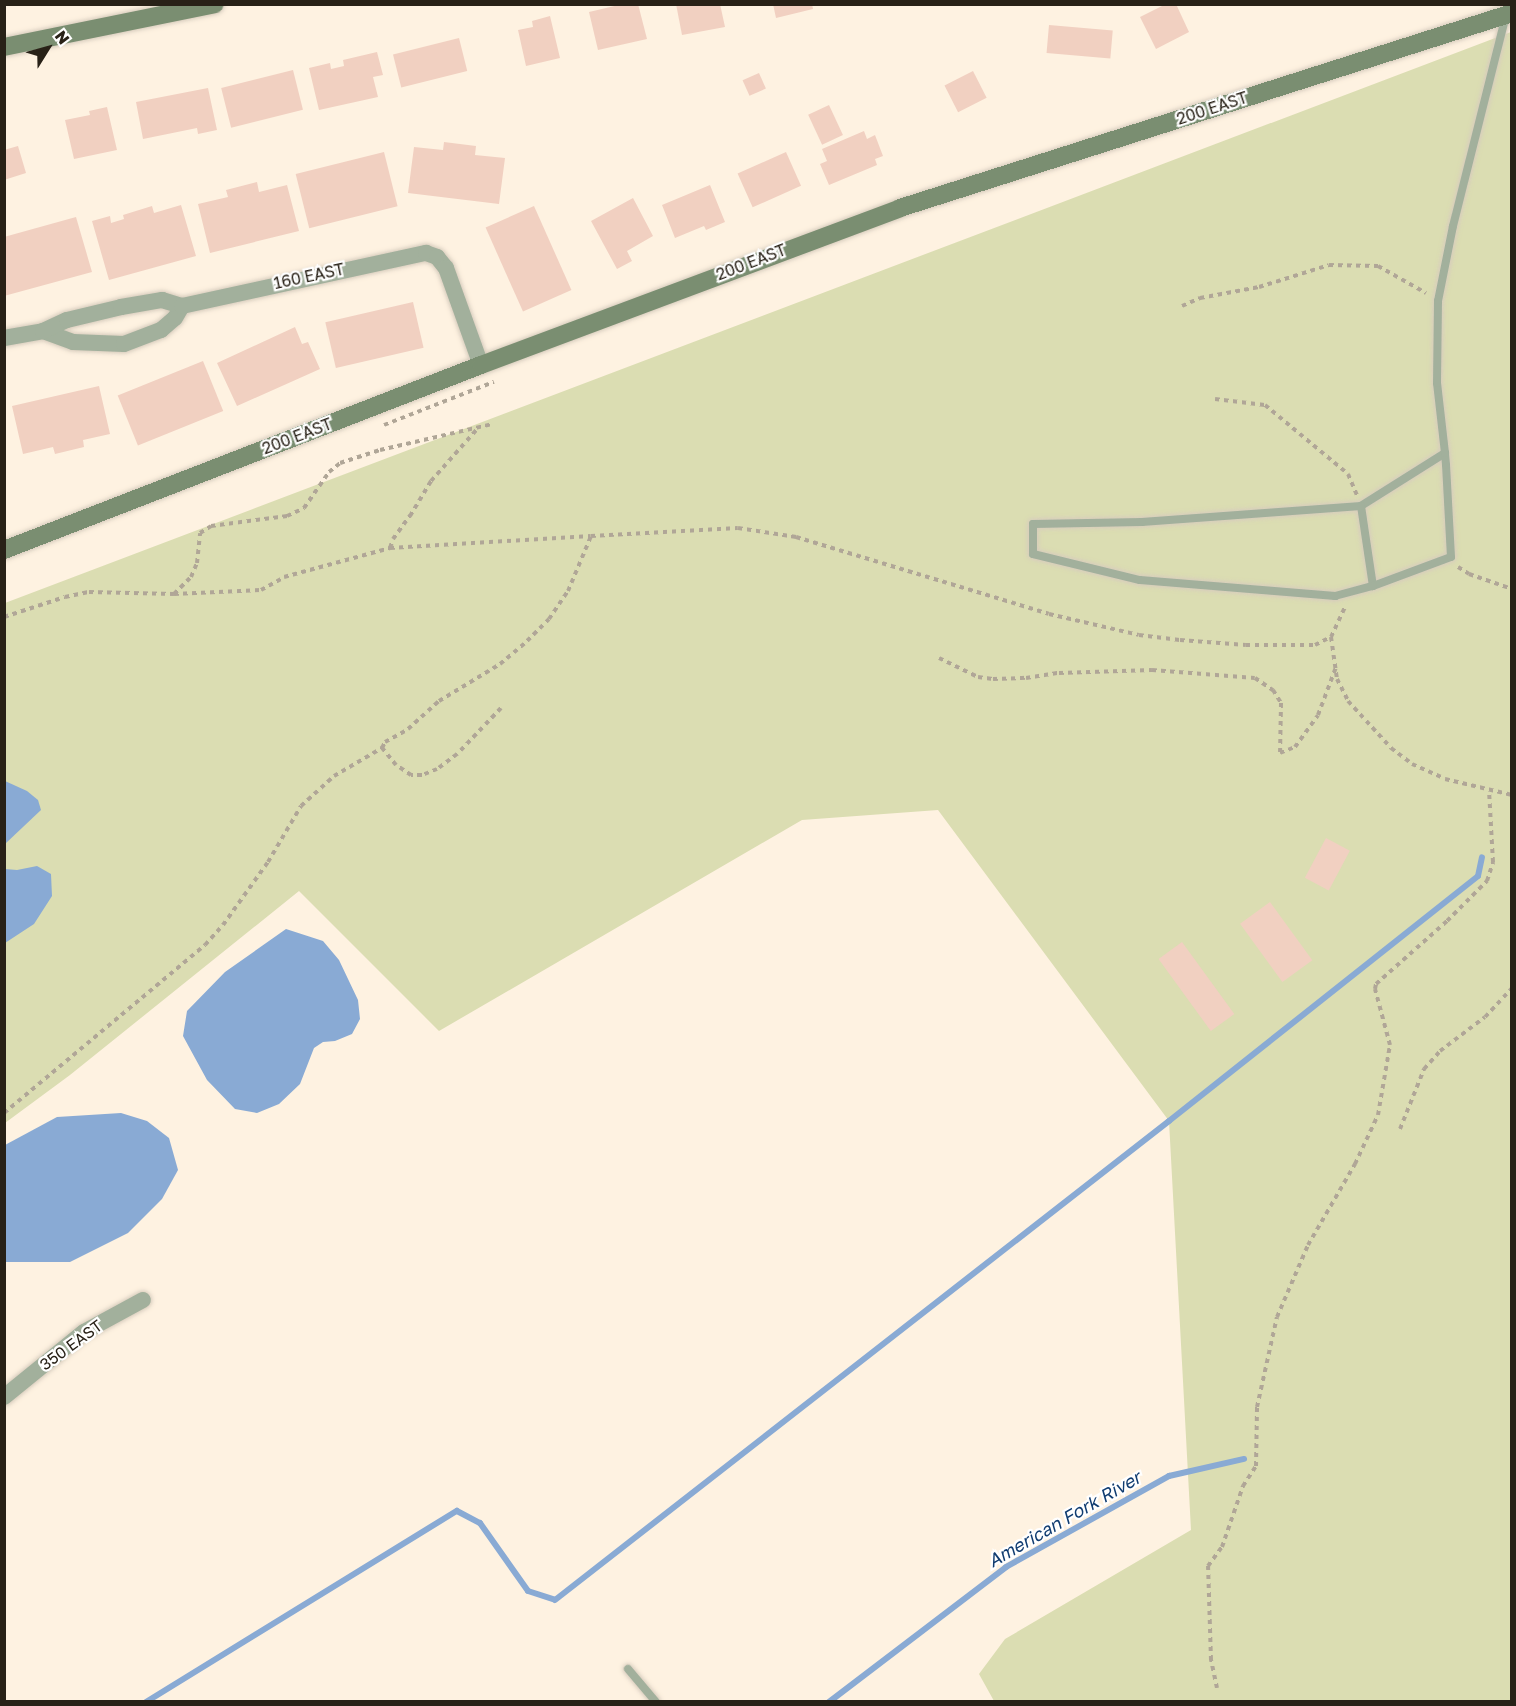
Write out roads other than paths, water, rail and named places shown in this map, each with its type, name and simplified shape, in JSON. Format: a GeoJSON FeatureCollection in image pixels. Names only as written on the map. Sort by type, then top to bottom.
{"type":"FeatureCollection","features":[{"type":"Feature","properties":{"kind":"street"},"geometry":{"type":"LineString","coordinates":[[4,47],[215,4]]}},
{"type":"Feature","properties":{"kind":"street","name":"200 EAST"},"geometry":{"type":"LineString","coordinates":[[4,550],[481,365],[900,208],[1509,14]]}},
{"type":"Feature","properties":{"kind":"street","name":"160 EAST"},"geometry":{"type":"LineString","coordinates":[[4,338],[43,331],[68,320],[162,300],[182,306],[426,253],[437,257],[453,284],[481,365]]}},
{"type":"Feature","properties":{"kind":"street"},"geometry":{"type":"LineString","coordinates":[[43,331],[72,342],[124,344],[161,330],[175,318],[182,306]]}},
{"type":"Feature","properties":{"kind":"street","name":"350 EAST"},"geometry":{"type":"LineString","coordinates":[[4,1397],[84,1332],[143,1300]]}},
{"type":"Feature","properties":{"kind":"lane"},"geometry":{"type":"LineString","coordinates":[[1445,453],[1360,506],[1142,522],[1033,524],[1033,554],[1140,580],[1335,596],[1373,586],[1451,557],[1445,453],[1437,383],[1438,301],[1453,226],[1509,14]]}},
{"type":"Feature","properties":{"kind":"lane"},"geometry":{"type":"LineString","coordinates":[[1360,506],[1373,586]]}},
{"type":"Feature","properties":{"kind":"lane"},"geometry":{"type":"LineString","coordinates":[[628,1669],[656,1701]]}},
{"type":"Feature","properties":{"kind":"water"},"geometry":{"type":"Polygon","coordinates":[[[5,781],[27,791],[38,800],[41,810],[5,844],[5,781]]]}},
{"type":"Feature","properties":{"kind":"water"},"geometry":{"type":"Polygon","coordinates":[[[37,866],[51,874],[52,896],[34,924],[5,943],[5,869],[17,870],[37,866]]]}},
{"type":"Feature","properties":{"kind":"water"},"geometry":{"type":"Polygon","coordinates":[[[286,929],[323,941],[339,960],[358,1000],[360,1019],[352,1034],[335,1041],[323,1042],[314,1048],[300,1084],[279,1104],[257,1113],[235,1109],[207,1080],[183,1036],[187,1011],[225,972],[286,929]]]}},
{"type":"Feature","properties":{"kind":"water"},"geometry":{"type":"Polygon","coordinates":[[[121,1113],[147,1121],[169,1138],[178,1170],[162,1199],[128,1233],[70,1262],[5,1262],[5,1145],[57,1117],[121,1113]]]}},
{"type":"Feature","properties":{"kind":"waterway"},"geometry":{"type":"LineString","coordinates":[[146,1702],[457,1511],[480,1523],[528,1591],[555,1600],[1169,1121],[1478,876],[1482,857]]}},
{"type":"Feature","properties":{"kind":"waterway","name":"American Fork River"},"geometry":{"type":"LineString","coordinates":[[829,1702],[1006,1567],[1169,1476],[1244,1459]]}}]}
